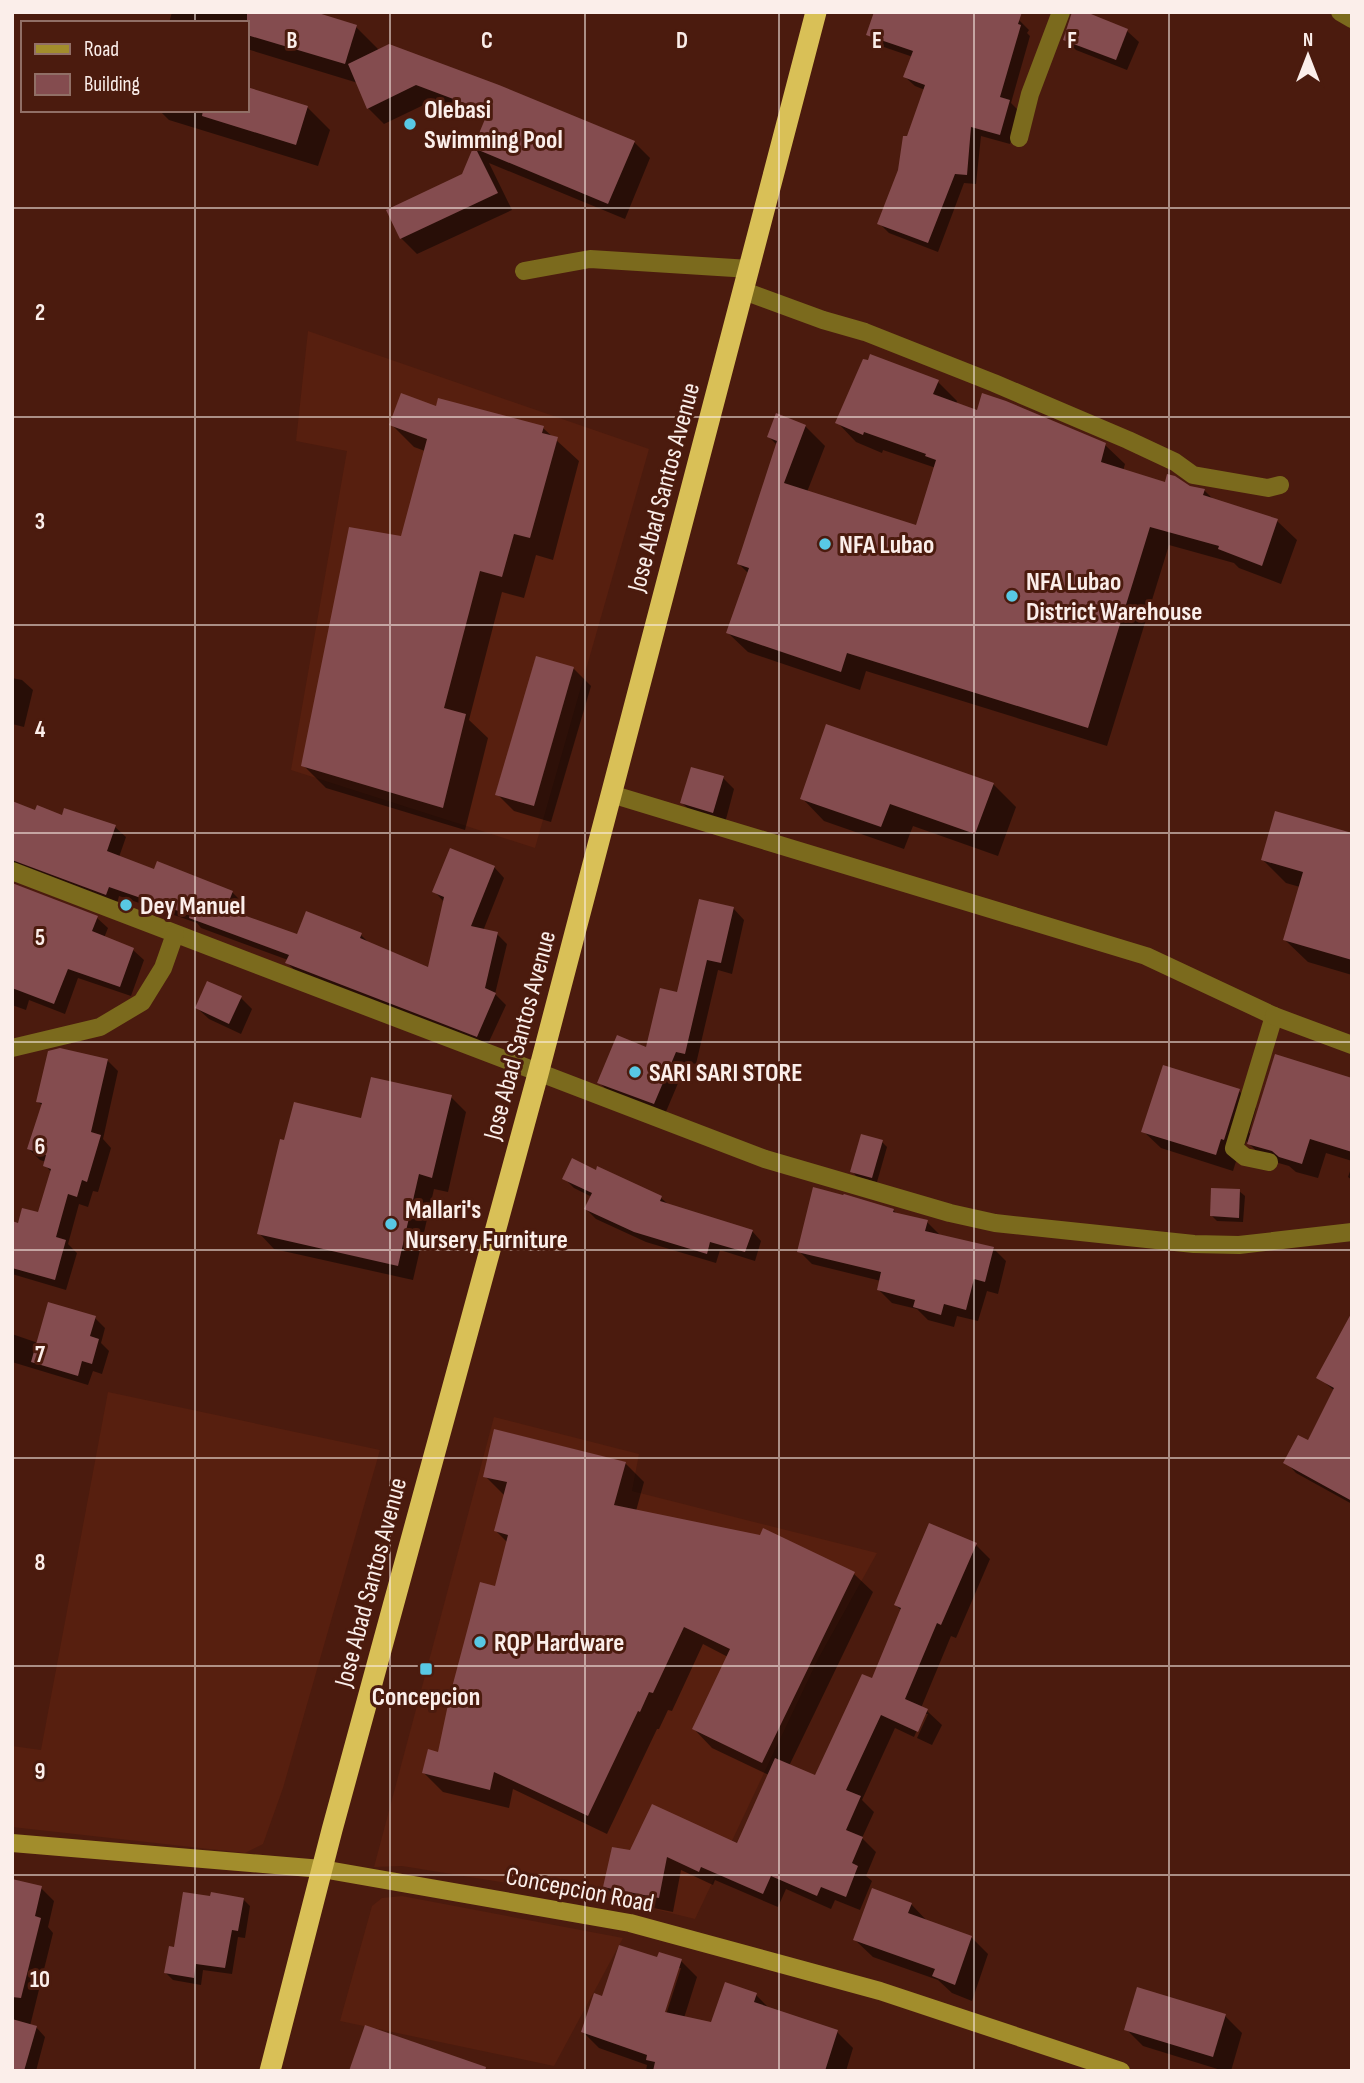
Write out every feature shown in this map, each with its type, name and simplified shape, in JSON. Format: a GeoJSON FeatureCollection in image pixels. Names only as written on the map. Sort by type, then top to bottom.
{"type":"FeatureCollection","features":[{"type":"Feature","properties":{"kind":"highway","name":"Jose Abad Santos Avenue"},"geometry":{"type":"LineString","coordinates":[[270,2071],[321,1870],[538,1074],[816,12]]}},
{"type":"Feature","properties":{"kind":"street"},"geometry":{"type":"LineString","coordinates":[[1019,138],[1030,94],[1061,12]]}},
{"type":"Feature","properties":{"kind":"street"},"geometry":{"type":"LineString","coordinates":[[1339,12],[1352,19]]}},
{"type":"Feature","properties":{"kind":"street"},"geometry":{"type":"LineString","coordinates":[[524,271],[590,259],[750,269]]}},
{"type":"Feature","properties":{"kind":"street"},"geometry":{"type":"LineString","coordinates":[[744,291],[865,332],[994,383],[1128,440],[1175,462],[1193,475],[1268,488],[1280,485]]}},
{"type":"Feature","properties":{"kind":"street"},"geometry":{"type":"LineString","coordinates":[[611,794],[1146,956],[1274,1016],[1352,1045]]}},
{"type":"Feature","properties":{"kind":"street"},"geometry":{"type":"LineString","coordinates":[[12,871],[765,1159],[950,1213],[995,1223],[1153,1240],[1239,1245],[1352,1232]]}},
{"type":"Feature","properties":{"kind":"street"},"geometry":{"type":"LineString","coordinates":[[12,1048],[100,1027],[142,1002],[163,968],[175,934]]}},
{"type":"Feature","properties":{"kind":"street"},"geometry":{"type":"LineString","coordinates":[[1269,1162],[1245,1157],[1234,1148],[1274,1016]]}},
{"type":"Feature","properties":{"kind":"street","name":"Concepcion Road"},"geometry":{"type":"LineString","coordinates":[[12,1843],[321,1870],[630,1923],[880,1991],[1121,2071]]}},
{"type":"Feature","properties":{"kind":"shaded area"},"geometry":{"type":"Polygon","coordinates":[[[308,331],[649,449],[535,848],[291,770],[347,451],[296,441],[308,331]]]}},
{"type":"Feature","properties":{"kind":"shaded area"},"geometry":{"type":"Polygon","coordinates":[[[108,1392],[380,1450],[283,1788],[263,1844],[245,1853],[12,1827],[12,1746],[41,1750],[108,1392]]]}},
{"type":"Feature","properties":{"kind":"shaded area"},"geometry":{"type":"Polygon","coordinates":[[[494,1417],[639,1454],[632,1491],[877,1553],[818,1659],[695,1919],[630,1903],[402,1866],[374,1867],[494,1417]]]}},
{"type":"Feature","properties":{"kind":"shaded area"},"geometry":{"type":"Polygon","coordinates":[[[402,1896],[623,1938],[554,2066],[340,2021],[372,1906],[382,1898],[402,1896]]]}},
{"type":"Feature","properties":{"kind":"building"},"geometry":{"type":"Polygon","coordinates":[[[247,12],[315,12],[357,25],[345,64],[248,35],[247,12]]]}},
{"type":"Feature","properties":{"kind":"building"},"geometry":{"type":"Polygon","coordinates":[[[874,12],[1022,12],[1018,24],[1021,25],[1000,97],[1010,100],[1000,135],[971,127],[967,175],[955,174],[928,243],[877,224],[898,170],[903,136],[907,136],[925,85],[903,77],[913,51],[866,35],[874,12]]]}},
{"type":"Feature","properties":{"kind":"building"},"geometry":{"type":"Polygon","coordinates":[[[1072,12],[1086,12],[1128,29],[1116,60],[1063,40],[1072,12]]]}},
{"type":"Feature","properties":{"kind":"building"},"geometry":{"type":"Polygon","coordinates":[[[389,44],[499,85],[635,141],[608,204],[476,149],[498,193],[400,239],[386,210],[462,174],[488,112],[416,85],[367,109],[348,64],[389,44]]]}},
{"type":"Feature","properties":{"kind":"building"},"geometry":{"type":"Polygon","coordinates":[[[248,87],[308,106],[296,145],[202,116],[203,112],[248,112],[248,87]]]}},
{"type":"Feature","properties":{"kind":"building"},"geometry":{"type":"Polygon","coordinates":[[[870,354],[939,380],[933,394],[977,410],[982,393],[1106,443],[1101,462],[1165,482],[1167,474],[1175,476],[1190,486],[1205,489],[1203,495],[1278,519],[1262,566],[1218,549],[1219,546],[1150,527],[1088,728],[847,653],[841,672],[726,633],[749,568],[737,564],[777,441],[767,437],[776,413],[806,425],[784,483],[916,525],[936,460],[925,456],[926,454],[864,432],[863,435],[835,423],[863,359],[868,360],[870,354]]]}},
{"type":"Feature","properties":{"kind":"building"},"geometry":{"type":"Polygon","coordinates":[[[401,393],[436,406],[438,398],[544,426],[542,433],[558,437],[530,538],[514,534],[502,577],[480,571],[444,708],[466,714],[443,808],[301,766],[349,527],[401,536],[427,439],[389,425],[401,393]]]}},
{"type":"Feature","properties":{"kind":"building"},"geometry":{"type":"Polygon","coordinates":[[[536,656],[574,667],[534,806],[495,795],[536,656]]]}},
{"type":"Feature","properties":{"kind":"building"},"geometry":{"type":"Polygon","coordinates":[[[826,724],[994,783],[975,834],[890,804],[881,827],[800,799],[826,724]]]}},
{"type":"Feature","properties":{"kind":"building"},"geometry":{"type":"Polygon","coordinates":[[[691,767],[724,776],[713,813],[680,803],[691,767]]]}},
{"type":"Feature","properties":{"kind":"building"},"geometry":{"type":"Polygon","coordinates":[[[12,801],[35,810],[37,805],[62,815],[64,808],[116,825],[107,851],[154,869],[157,861],[233,891],[226,909],[297,934],[306,911],[362,933],[360,938],[428,967],[444,897],[432,892],[450,848],[495,866],[471,926],[498,932],[485,988],[496,993],[477,1037],[285,963],[289,955],[189,918],[190,915],[109,887],[106,895],[12,860],[12,801]]]}},
{"type":"Feature","properties":{"kind":"building"},"geometry":{"type":"Polygon","coordinates":[[[1275,811],[1352,833],[1352,960],[1283,940],[1303,872],[1261,860],[1275,811]]]}},
{"type":"Feature","properties":{"kind":"building"},"geometry":{"type":"Polygon","coordinates":[[[12,883],[98,916],[92,931],[134,948],[120,987],[68,969],[54,1004],[12,988],[12,883]]]}},
{"type":"Feature","properties":{"kind":"building"},"geometry":{"type":"Polygon","coordinates":[[[699,899],[734,907],[721,963],[707,960],[685,1054],[676,1052],[654,1104],[597,1083],[617,1035],[646,1047],[660,988],[677,992],[699,899]]]}},
{"type":"Feature","properties":{"kind":"building"},"geometry":{"type":"Polygon","coordinates":[[[207,981],[242,996],[229,1024],[195,1008],[207,981]]]}},
{"type":"Feature","properties":{"kind":"building"},"geometry":{"type":"Polygon","coordinates":[[[60,1048],[108,1059],[91,1132],[101,1135],[87,1182],[82,1180],[77,1197],[68,1194],[56,1237],[66,1240],[55,1280],[12,1268],[12,1221],[18,1223],[22,1208],[38,1212],[51,1169],[43,1166],[46,1155],[27,1149],[42,1103],[36,1102],[48,1051],[60,1048]]]}},
{"type":"Feature","properties":{"kind":"building"},"geometry":{"type":"Polygon","coordinates":[[[1275,1054],[1352,1078],[1352,1152],[1310,1139],[1302,1164],[1247,1144],[1275,1054]]]}},
{"type":"Feature","properties":{"kind":"building"},"geometry":{"type":"Polygon","coordinates":[[[1163,1065],[1240,1089],[1224,1140],[1221,1139],[1216,1155],[1141,1132],[1163,1065]]]}},
{"type":"Feature","properties":{"kind":"building"},"geometry":{"type":"Polygon","coordinates":[[[371,1077],[452,1095],[432,1178],[419,1174],[398,1266],[257,1234],[280,1139],[284,1140],[294,1102],[361,1118],[371,1077]]]}},
{"type":"Feature","properties":{"kind":"building"},"geometry":{"type":"Polygon","coordinates":[[[861,1134],[883,1140],[872,1178],[850,1172],[861,1134]]]}},
{"type":"Feature","properties":{"kind":"building"},"geometry":{"type":"Polygon","coordinates":[[[572,1158],[596,1170],[597,1166],[662,1196],[660,1201],[753,1230],[745,1252],[710,1242],[707,1254],[634,1232],[584,1209],[592,1193],[562,1179],[572,1158]]]}},
{"type":"Feature","properties":{"kind":"building"},"geometry":{"type":"Polygon","coordinates":[[[813,1187],[928,1220],[925,1231],[994,1247],[985,1282],[974,1279],[966,1310],[944,1304],[941,1315],[913,1307],[915,1300],[877,1290],[881,1272],[797,1252],[813,1187]]]}},
{"type":"Feature","properties":{"kind":"building"},"geometry":{"type":"Polygon","coordinates":[[[1211,1188],[1240,1189],[1239,1218],[1210,1216],[1211,1188]]]}},
{"type":"Feature","properties":{"kind":"building"},"geometry":{"type":"Polygon","coordinates":[[[48,1302],[96,1316],[90,1336],[99,1339],[92,1364],[82,1361],[78,1376],[31,1362],[48,1302]]]}},
{"type":"Feature","properties":{"kind":"building"},"geometry":{"type":"Polygon","coordinates":[[[1352,1312],[1352,1501],[1283,1463],[1298,1435],[1308,1440],[1334,1388],[1316,1378],[1352,1312]]]}},
{"type":"Feature","properties":{"kind":"building"},"geometry":{"type":"Polygon","coordinates":[[[494,1429],[626,1462],[614,1505],[760,1535],[763,1528],[855,1572],[762,1763],[692,1729],[730,1649],[684,1627],[653,1693],[649,1692],[640,1712],[638,1711],[588,1816],[494,1772],[490,1790],[422,1773],[428,1749],[438,1752],[480,1582],[495,1586],[508,1535],[494,1531],[507,1482],[483,1477],[494,1429]]]}},
{"type":"Feature","properties":{"kind":"building"},"geometry":{"type":"Polygon","coordinates":[[[929,1523],[977,1543],[941,1625],[937,1623],[905,1699],[928,1709],[918,1732],[881,1715],[846,1790],[861,1796],[846,1830],[863,1837],[852,1863],[858,1866],[846,1897],[821,1887],[817,1896],[771,1876],[763,1894],[701,1867],[699,1872],[667,1857],[659,1898],[603,1887],[612,1847],[630,1850],[652,1804],[737,1843],[775,1758],[815,1775],[862,1674],[872,1678],[901,1608],[894,1605],[929,1523]]]}},
{"type":"Feature","properties":{"kind":"building"},"geometry":{"type":"Polygon","coordinates":[[[12,1879],[42,1886],[35,1916],[41,1918],[21,1998],[12,1997],[12,1879]]]}},
{"type":"Feature","properties":{"kind":"building"},"geometry":{"type":"Polygon","coordinates":[[[872,1888],[912,1903],[908,1913],[972,1936],[955,1985],[932,1976],[935,1969],[853,1940],[872,1888]]]}},
{"type":"Feature","properties":{"kind":"building"},"geometry":{"type":"Polygon","coordinates":[[[183,1892],[210,1896],[211,1892],[244,1898],[238,1931],[232,1930],[225,1968],[196,1964],[194,1978],[164,1973],[169,1946],[174,1947],[183,1892]]]}},
{"type":"Feature","properties":{"kind":"building"},"geometry":{"type":"Polygon","coordinates":[[[619,1945],[657,1957],[659,1952],[682,1959],[665,2012],[711,2022],[725,1982],[757,1993],[754,2002],[838,2030],[825,2071],[653,2071],[655,2062],[646,2060],[647,2055],[581,2032],[594,1993],[602,1996],[619,1945]]]}},
{"type":"Feature","properties":{"kind":"building"},"geometry":{"type":"Polygon","coordinates":[[[1137,1987],[1226,2014],[1213,2057],[1124,2030],[1137,1987]]]}},
{"type":"Feature","properties":{"kind":"building"},"geometry":{"type":"Polygon","coordinates":[[[12,2019],[37,2026],[24,2071],[12,2071],[12,2019]]]}},
{"type":"Feature","properties":{"kind":"building"},"geometry":{"type":"Polygon","coordinates":[[[365,2025],[486,2067],[485,2071],[349,2071],[365,2025]]]}},
{"type":"Feature","properties":{"kind":"place","name":"Olebasi Swimming Pool"},"geometry":{"type":"Point","coordinates":[410,124]}},
{"type":"Feature","properties":{"kind":"place","name":"NFA Lubao"},"geometry":{"type":"Point","coordinates":[825,544]}},
{"type":"Feature","properties":{"kind":"place","name":"NFA Lubao District Warehouse"},"geometry":{"type":"Point","coordinates":[1012,596]}},
{"type":"Feature","properties":{"kind":"place","name":"Dey Manuel"},"geometry":{"type":"Point","coordinates":[126,905]}},
{"type":"Feature","properties":{"kind":"place","name":"SARI SARI STORE"},"geometry":{"type":"Point","coordinates":[635,1072]}},
{"type":"Feature","properties":{"kind":"place","name":"Mallari's Nursery Furniture"},"geometry":{"type":"Point","coordinates":[391,1224]}},
{"type":"Feature","properties":{"kind":"place","name":"RQP Hardware"},"geometry":{"type":"Point","coordinates":[480,1642]}},
{"type":"Feature","properties":{"kind":"place","name":"Concepcion"},"geometry":{"type":"Point","coordinates":[426,1669]}}]}
